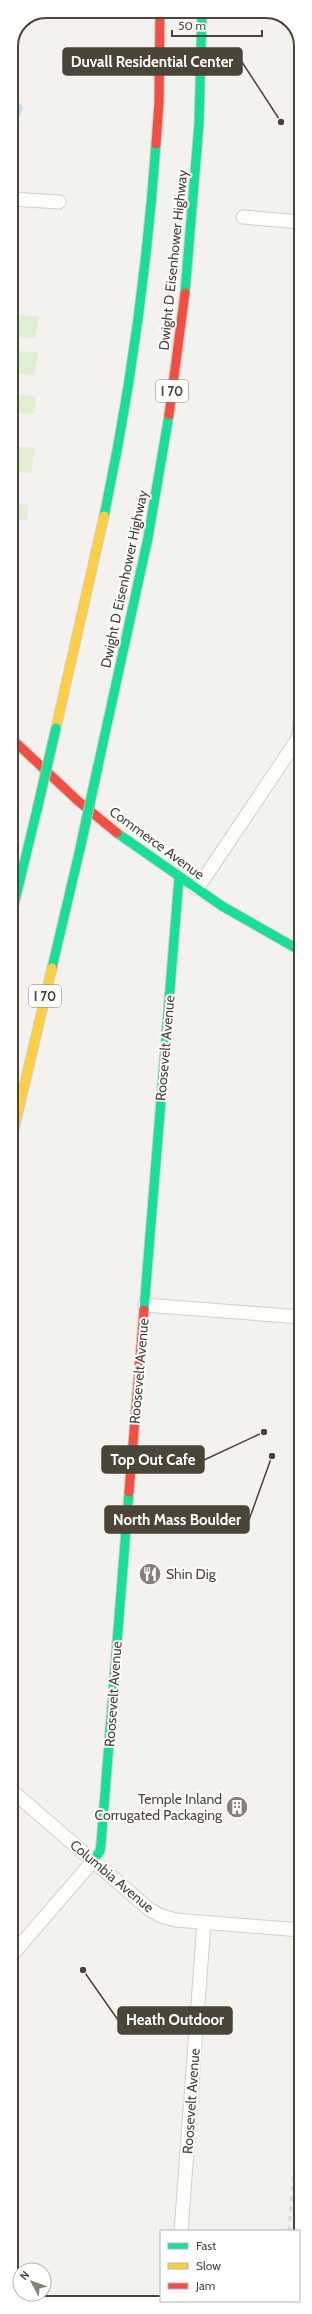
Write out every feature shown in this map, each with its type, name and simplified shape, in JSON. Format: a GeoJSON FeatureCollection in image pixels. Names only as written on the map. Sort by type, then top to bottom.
{"type":"FeatureCollection","features":[{"type":"Feature","properties":{"kind":"main road","name":"Dwight D Eisenhower Highway"},"geometry":{"type":"LineString","coordinates":[[18,888],[89,589],[118,450],[150,225],[158,116],[160,18]]}},
{"type":"Feature","properties":{"kind":"main road","name":"Dwight D Eisenhower Highway"},"geometry":{"type":"LineString","coordinates":[[18,1112],[80,849],[148,536],[169,413],[194,203],[198,138],[202,18]]}},
{"type":"Feature","properties":{"kind":"main road","name":"Commerce Avenue"},"geometry":{"type":"LineString","coordinates":[[18,745],[102,822],[179,878],[294,947]]}},
{"type":"Feature","properties":{"kind":"main road"},"geometry":{"type":"LineString","coordinates":[[18,759],[31,758]]}},
{"type":"Feature","properties":{"kind":"main road","name":"Roosevelt Avenue"},"geometry":{"type":"LineString","coordinates":[[93,1861],[100,1851],[101,1844],[179,878]]}},
{"type":"Feature","properties":{"kind":"street"},"geometry":{"type":"LineString","coordinates":[[18,199],[59,202]]}},
{"type":"Feature","properties":{"kind":"street"},"geometry":{"type":"LineString","coordinates":[[243,217],[294,221]]}},
{"type":"Feature","properties":{"kind":"street"},"geometry":{"type":"LineString","coordinates":[[195,888],[212,867],[294,744]]}},
{"type":"Feature","properties":{"kind":"street"},"geometry":{"type":"LineString","coordinates":[[144,1305],[294,1316]]}},
{"type":"Feature","properties":{"kind":"street","name":"Columbia Avenue"},"geometry":{"type":"LineString","coordinates":[[18,1796],[156,1914],[171,1919],[294,1929]]}},
{"type":"Feature","properties":{"kind":"street"},"geometry":{"type":"LineString","coordinates":[[18,1948],[93,1861]]}},
{"type":"Feature","properties":{"kind":"street","name":"Roosevelt Avenue"},"geometry":{"type":"LineString","coordinates":[[181,2230],[204,1922]]}},
{"type":"Feature","properties":{"kind":"green space"},"geometry":{"type":"Polygon","coordinates":[[[18,315],[39,317],[35,338],[18,337],[18,315]]]}},
{"type":"Feature","properties":{"kind":"green space"},"geometry":{"type":"Polygon","coordinates":[[[18,351],[38,352],[34,375],[18,374],[18,351]]]}},
{"type":"Feature","properties":{"kind":"green space"},"geometry":{"type":"Polygon","coordinates":[[[18,395],[36,396],[35,414],[18,413],[18,395]]]}},
{"type":"Feature","properties":{"kind":"green space"},"geometry":{"type":"Polygon","coordinates":[[[18,447],[35,448],[31,473],[18,472],[18,447]]]}},
{"type":"Feature","properties":{"kind":"green space"},"geometry":{"type":"Polygon","coordinates":[[[18,504],[28,505],[27,520],[18,520],[18,504]]]}},
{"type":"Feature","properties":{"kind":"water"},"geometry":{"type":"Polygon","coordinates":[[[18,102],[23,107],[20,116],[18,116],[18,102]]]}},
{"type":"Feature","properties":{"kind":"railway"},"geometry":{"type":"LineString","coordinates":[[289,2230],[294,2167]]}},
{"type":"Feature","properties":{"kind":"traffic: fast"},"geometry":{"type":"LineString","coordinates":[[185,293],[199,124],[202,18]]}},
{"type":"Feature","properties":{"kind":"traffic: fast"},"geometry":{"type":"LineString","coordinates":[[104,516],[130,378],[148,238],[156,144]]}},
{"type":"Feature","properties":{"kind":"traffic: fast"},"geometry":{"type":"LineString","coordinates":[[98,766],[148,538],[169,415]]}},
{"type":"Feature","properties":{"kind":"traffic: fast"},"geometry":{"type":"LineString","coordinates":[[37,810],[56,728]]}},
{"type":"Feature","properties":{"kind":"traffic: fast"},"geometry":{"type":"LineString","coordinates":[[80,849],[98,766]]}},
{"type":"Feature","properties":{"kind":"traffic: fast"},"geometry":{"type":"LineString","coordinates":[[18,888],[37,810]]}},
{"type":"Feature","properties":{"kind":"traffic: fast"},"geometry":{"type":"LineString","coordinates":[[117,833],[222,906],[294,947]]}},
{"type":"Feature","properties":{"kind":"traffic: fast"},"geometry":{"type":"LineString","coordinates":[[52,968],[80,849]]}},
{"type":"Feature","properties":{"kind":"traffic: fast"},"geometry":{"type":"LineString","coordinates":[[144,1310],[179,878]]}},
{"type":"Feature","properties":{"kind":"traffic: fast"},"geometry":{"type":"LineString","coordinates":[[93,1861],[100,1851],[101,1844],[129,1492]]}},
{"type":"Feature","properties":{"kind":"traffic: slow"},"geometry":{"type":"LineString","coordinates":[[56,728],[104,516]]}},
{"type":"Feature","properties":{"kind":"traffic: slow"},"geometry":{"type":"LineString","coordinates":[[18,1112],[52,968]]}},
{"type":"Feature","properties":{"kind":"traffic: jam"},"geometry":{"type":"LineString","coordinates":[[156,144],[159,103],[160,18]]}},
{"type":"Feature","properties":{"kind":"traffic: jam"},"geometry":{"type":"LineString","coordinates":[[169,415],[185,293]]}},
{"type":"Feature","properties":{"kind":"traffic: jam"},"geometry":{"type":"LineString","coordinates":[[18,745],[77,800],[117,833]]}},
{"type":"Feature","properties":{"kind":"traffic: jam"},"geometry":{"type":"LineString","coordinates":[[129,1492],[144,1310]]}},
{"type":"Feature","properties":{"kind":"place","name":"Duvall Residential Center"},"geometry":{"type":"Point","coordinates":[281,122]}},
{"type":"Feature","properties":{"kind":"place","name":"Top Out Cafe"},"geometry":{"type":"Point","coordinates":[264,1432]}},
{"type":"Feature","properties":{"kind":"place","name":"North Mass Boulder"},"geometry":{"type":"Point","coordinates":[272,1456]}},
{"type":"Feature","properties":{"kind":"place","name":"Shin Dig"},"geometry":{"type":"Point","coordinates":[150,1574]}},
{"type":"Feature","properties":{"kind":"place","name":"Temple Inland Corrugated Packaging"},"geometry":{"type":"Point","coordinates":[237,1807]}},
{"type":"Feature","properties":{"kind":"place","name":"Heath Outdoor"},"geometry":{"type":"Point","coordinates":[83,1970]}}]}
